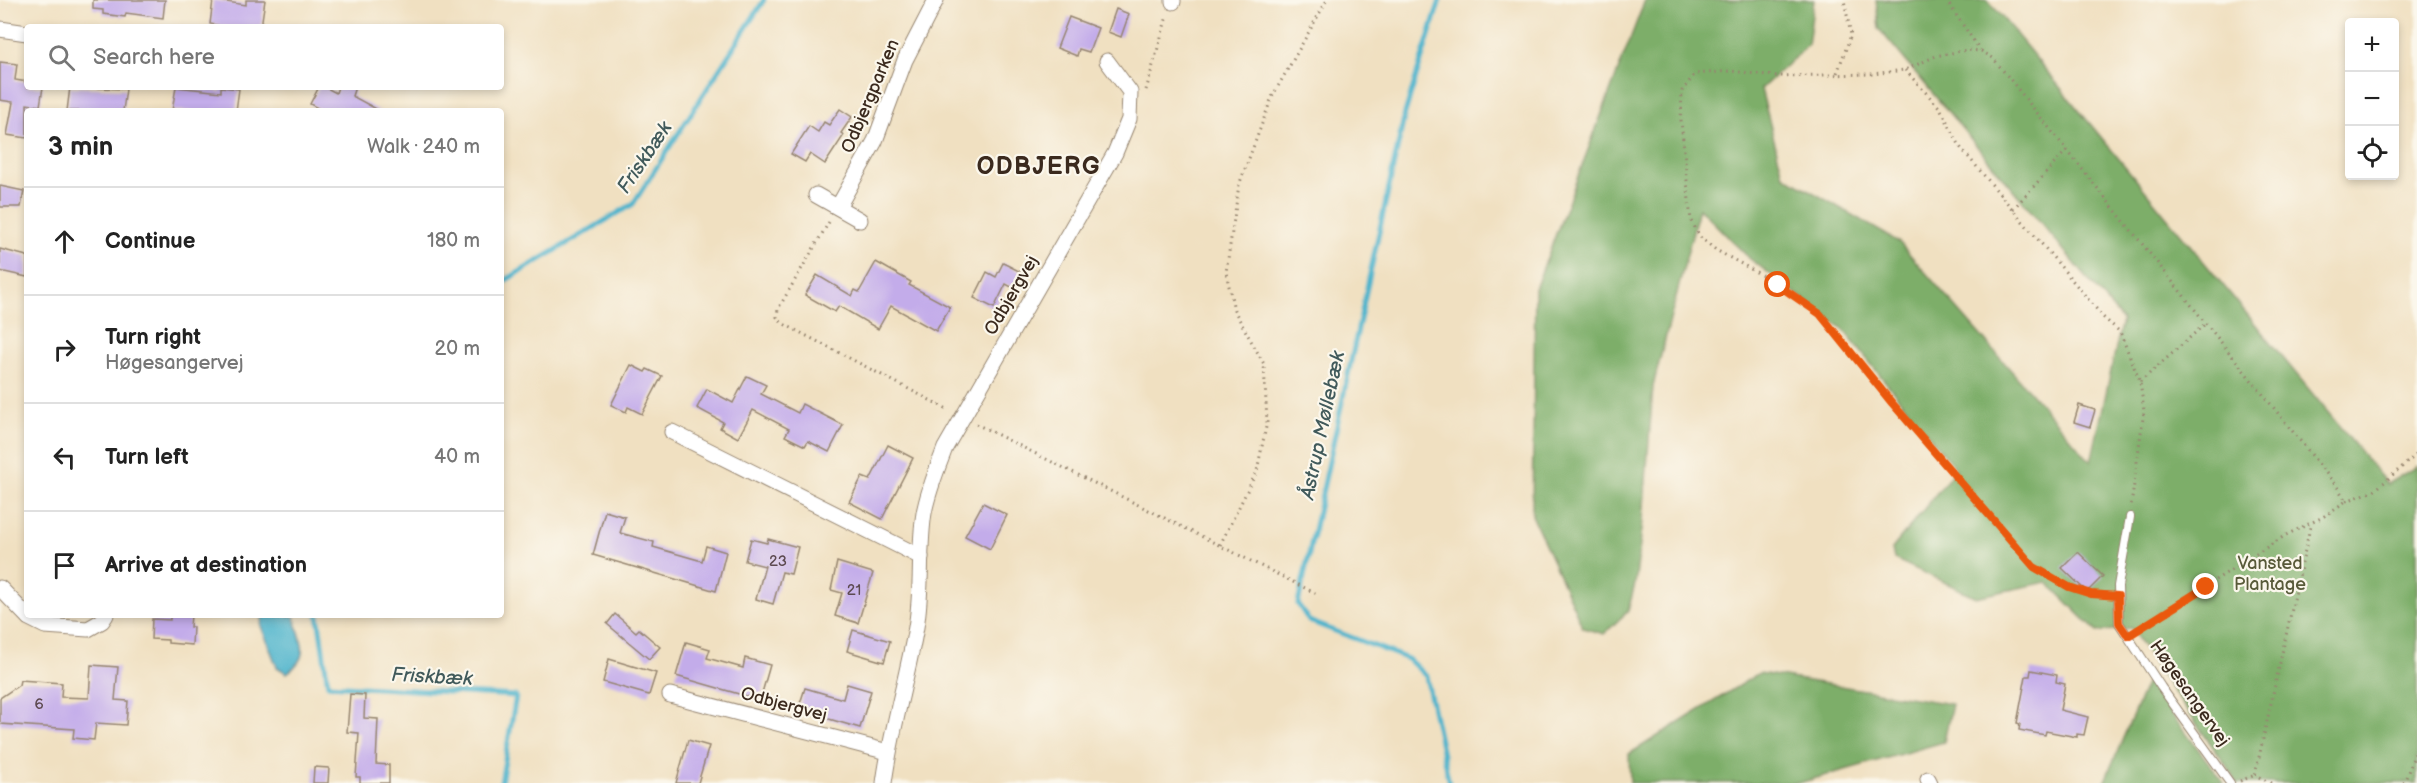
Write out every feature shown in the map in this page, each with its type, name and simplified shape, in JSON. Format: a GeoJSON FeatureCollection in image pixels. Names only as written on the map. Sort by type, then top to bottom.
{"type":"FeatureCollection","features":[{"type":"Feature","properties":{"kind":"street","name":"Odbjergparken"},"geometry":{"type":"LineString","coordinates":[[838,207],[875,141],[905,60],[936,0]]}},
{"type":"Feature","properties":{"kind":"street"},"geometry":{"type":"LineString","coordinates":[[0,29],[24,33]]}},
{"type":"Feature","properties":{"kind":"street","name":"Odbjergvej"},"geometry":{"type":"LineString","coordinates":[[884,783],[888,752],[917,624],[924,513],[931,484],[945,448],[1115,153],[1129,118],[1130,92],[1107,61]]}},
{"type":"Feature","properties":{"kind":"street"},"geometry":{"type":"LineString","coordinates":[[816,195],[860,220]]}},
{"type":"Feature","properties":{"kind":"street"},"geometry":{"type":"LineString","coordinates":[[672,432],[921,557]]}},
{"type":"Feature","properties":{"kind":"street"},"geometry":{"type":"LineString","coordinates":[[0,588],[24,613]]}},
{"type":"Feature","properties":{"kind":"street"},"geometry":{"type":"LineString","coordinates":[[29,618],[45,626],[88,629],[104,618]]}},
{"type":"Feature","properties":{"kind":"street","name":"Odbjergvej"},"geometry":{"type":"LineString","coordinates":[[670,695],[888,752]]}},
{"type":"Feature","properties":{"kind":"lane","name":"Høgesangervej"},"geometry":{"type":"LineString","coordinates":[[2130,517],[2118,586],[2119,623],[2161,687],[2230,783]]}},
{"type":"Feature","properties":{"kind":"path"},"geometry":{"type":"LineString","coordinates":[[1220,545],[1257,471],[1267,422],[1264,364],[1234,310],[1226,272],[1239,185],[1272,97],[1327,0]]}},
{"type":"Feature","properties":{"kind":"path"},"geometry":{"type":"LineString","coordinates":[[1837,74],[1851,35],[1844,0]]}},
{"type":"Feature","properties":{"kind":"path"},"geometry":{"type":"LineString","coordinates":[[1946,0],[1981,51],[1993,58],[2346,501]]}},
{"type":"Feature","properties":{"kind":"path"},"geometry":{"type":"LineString","coordinates":[[1146,90],[1173,1]]}},
{"type":"Feature","properties":{"kind":"path"},"geometry":{"type":"LineString","coordinates":[[1981,51],[1967,50],[1935,56],[1905,70],[1872,74],[1777,76],[1730,71],[1695,74],[1682,91],[1681,120],[1690,221],[1701,238],[1716,250],[1778,285],[1820,314],[1899,411],[2034,567],[2069,587],[2091,594],[2118,596]]}},
{"type":"Feature","properties":{"kind":"path"},"geometry":{"type":"LineString","coordinates":[[1905,70],[1940,108],[1961,148],[2104,318],[2120,332],[2140,382],[2144,411],[2130,517]]}},
{"type":"Feature","properties":{"kind":"path"},"geometry":{"type":"LineString","coordinates":[[2013,209],[2067,150]]}},
{"type":"Feature","properties":{"kind":"path"},"geometry":{"type":"LineString","coordinates":[[838,207],[778,309],[777,317],[782,323],[963,417],[1319,595]]}},
{"type":"Feature","properties":{"kind":"path"},"geometry":{"type":"LineString","coordinates":[[2140,382],[2206,323]]}},
{"type":"Feature","properties":{"kind":"path"},"geometry":{"type":"LineString","coordinates":[[2128,636],[2286,535],[2311,523],[2346,501],[2374,491],[2417,454]]}},
{"type":"Feature","properties":{"kind":"path"},"geometry":{"type":"LineString","coordinates":[[2255,775],[2311,523]]}},
{"type":"Feature","properties":{"kind":"path"},"geometry":{"type":"LineString","coordinates":[[2404,783],[2417,748]]}},
{"type":"Feature","properties":{"kind":"path"},"geometry":{"type":"LineString","coordinates":[[2236,783],[2255,775],[2271,783]]}},
{"type":"Feature","properties":{"kind":"green space","name":"Vansted Plantage"},"geometry":{"type":"Polygon","coordinates":[[[1645,0],[1814,0],[1808,45],[1761,89],[1783,175],[1899,242],[2091,462],[2122,320],[1879,29],[1876,0],[1988,0],[2387,484],[2417,466],[2417,783],[2236,783],[2233,775],[2131,628],[2097,632],[2047,582],[1976,597],[1894,559],[1892,549],[1956,469],[1842,328],[1750,259],[1699,208],[1653,386],[1643,521],[1635,584],[1628,611],[1604,634],[1583,628],[1532,515],[1535,289],[1645,0]]]}},
{"type":"Feature","properties":{"kind":"green space"},"geometry":{"type":"Polygon","coordinates":[[[1759,673],[1952,704],[1944,742],[1799,783],[1630,783],[1629,754],[1759,673]]]}},
{"type":"Feature","properties":{"kind":"green space"},"geometry":{"type":"Polygon","coordinates":[[[2147,682],[2224,783],[2104,783],[2147,682]]]}},
{"type":"Feature","properties":{"kind":"water"},"geometry":{"type":"Polygon","coordinates":[[[262,618],[295,618],[302,654],[295,667],[287,673],[277,667],[261,626],[262,618]]]}},
{"type":"Feature","properties":{"kind":"building"},"geometry":{"type":"Polygon","coordinates":[[[93,0],[165,0],[163,18],[126,13],[125,17],[103,14],[103,10],[93,9],[93,0]]]}},
{"type":"Feature","properties":{"kind":"building"},"geometry":{"type":"Polygon","coordinates":[[[213,0],[246,5],[246,0],[265,0],[261,24],[210,24],[213,0]]]}},
{"type":"Feature","properties":{"kind":"building"},"geometry":{"type":"Polygon","coordinates":[[[1116,9],[1129,14],[1121,37],[1108,32],[1116,9]]]}},
{"type":"Feature","properties":{"kind":"building"},"geometry":{"type":"Polygon","coordinates":[[[1069,17],[1098,28],[1089,52],[1079,49],[1077,56],[1057,48],[1069,17]]]}},
{"type":"Feature","properties":{"kind":"building"},"geometry":{"type":"Polygon","coordinates":[[[0,62],[17,64],[15,80],[24,82],[24,90],[43,90],[40,106],[27,104],[27,108],[24,108],[24,138],[7,135],[13,102],[0,100],[0,62]]]}},
{"type":"Feature","properties":{"kind":"building"},"geometry":{"type":"Polygon","coordinates":[[[70,90],[126,90],[123,108],[67,108],[70,90]]]}},
{"type":"Feature","properties":{"kind":"building"},"geometry":{"type":"Polygon","coordinates":[[[176,90],[221,92],[221,90],[239,90],[236,108],[172,108],[176,90]]]}},
{"type":"Feature","properties":{"kind":"building"},"geometry":{"type":"Polygon","coordinates":[[[317,90],[330,90],[336,93],[337,90],[354,90],[352,96],[374,108],[317,108],[310,104],[317,90]]]}},
{"type":"Feature","properties":{"kind":"building"},"geometry":{"type":"Polygon","coordinates":[[[840,109],[852,117],[841,133],[844,135],[825,164],[810,154],[805,162],[791,154],[809,126],[818,132],[824,122],[829,125],[840,109]]]}},
{"type":"Feature","properties":{"kind":"building"},"geometry":{"type":"Polygon","coordinates":[[[0,186],[24,191],[21,207],[0,207],[0,186]]]}},
{"type":"Feature","properties":{"kind":"building"},"geometry":{"type":"Polygon","coordinates":[[[0,249],[24,255],[24,276],[0,271],[0,249]]]}},
{"type":"Feature","properties":{"kind":"building"},"geometry":{"type":"Polygon","coordinates":[[[876,262],[911,282],[909,285],[950,307],[936,331],[891,306],[878,329],[839,306],[835,312],[805,295],[817,275],[852,296],[855,290],[859,292],[876,262]]]}},
{"type":"Feature","properties":{"kind":"building"},"geometry":{"type":"Polygon","coordinates":[[[1003,263],[1025,274],[1017,290],[1006,284],[994,308],[974,298],[987,272],[996,277],[1003,263]]]}},
{"type":"Feature","properties":{"kind":"building"},"geometry":{"type":"Polygon","coordinates":[[[631,365],[645,372],[647,369],[662,376],[642,414],[628,407],[626,412],[611,405],[631,365]]]}},
{"type":"Feature","properties":{"kind":"building"},"geometry":{"type":"Polygon","coordinates":[[[747,376],[766,385],[761,394],[798,413],[802,404],[843,425],[829,452],[808,441],[805,446],[785,436],[789,429],[753,410],[738,438],[720,428],[723,422],[697,408],[707,389],[733,403],[747,376]]]}},
{"type":"Feature","properties":{"kind":"building"},"geometry":{"type":"Polygon","coordinates":[[[2079,405],[2095,410],[2090,427],[2074,422],[2079,405]]]}},
{"type":"Feature","properties":{"kind":"building"},"geometry":{"type":"Polygon","coordinates":[[[888,445],[913,458],[882,519],[849,502],[862,477],[870,480],[888,445]]]}},
{"type":"Feature","properties":{"kind":"building"},"geometry":{"type":"Polygon","coordinates":[[[983,503],[1007,515],[990,549],[965,536],[983,503]]]}},
{"type":"Feature","properties":{"kind":"building"},"geometry":{"type":"Polygon","coordinates":[[[605,511],[625,517],[620,533],[654,542],[653,547],[702,561],[706,546],[726,552],[716,591],[593,555],[605,511]]]}},
{"type":"Feature","properties":{"kind":"building"},"geometry":{"type":"Polygon","coordinates":[[[751,539],[767,543],[768,539],[798,547],[791,574],[782,572],[773,604],[756,599],[765,566],[745,561],[751,539]]]}},
{"type":"Feature","properties":{"kind":"building"},"geometry":{"type":"Polygon","coordinates":[[[2078,552],[2103,576],[2087,592],[2062,568],[2078,552]]]}},
{"type":"Feature","properties":{"kind":"building"},"geometry":{"type":"Polygon","coordinates":[[[837,562],[873,573],[858,623],[835,616],[842,593],[831,590],[837,562]]]}},
{"type":"Feature","properties":{"kind":"building"},"geometry":{"type":"Polygon","coordinates":[[[615,614],[636,632],[639,629],[660,647],[649,659],[607,624],[615,614]]]}},
{"type":"Feature","properties":{"kind":"building"},"geometry":{"type":"Polygon","coordinates":[[[170,618],[191,618],[190,627],[193,627],[192,645],[151,639],[152,619],[170,620],[170,618]]]}},
{"type":"Feature","properties":{"kind":"building"},"geometry":{"type":"Polygon","coordinates":[[[853,630],[890,641],[884,662],[847,651],[853,630]]]}},
{"type":"Feature","properties":{"kind":"building"},"geometry":{"type":"Polygon","coordinates":[[[686,642],[710,649],[707,658],[743,668],[745,658],[770,665],[760,700],[676,676],[686,642]]]}},
{"type":"Feature","properties":{"kind":"building"},"geometry":{"type":"Polygon","coordinates":[[[609,659],[656,673],[649,695],[603,682],[609,659]]]}},
{"type":"Feature","properties":{"kind":"building"},"geometry":{"type":"Polygon","coordinates":[[[91,665],[118,667],[115,700],[128,701],[126,725],[96,723],[94,740],[73,738],[74,729],[0,724],[0,698],[19,685],[20,680],[62,683],[61,697],[89,698],[91,665]]]}},
{"type":"Feature","properties":{"kind":"building"},"geometry":{"type":"Polygon","coordinates":[[[2031,670],[2057,675],[2056,682],[2065,684],[2060,710],[2088,717],[2084,735],[2077,734],[2077,737],[2046,731],[2045,735],[2019,730],[2020,724],[2017,723],[2026,676],[2030,676],[2031,670]]]}},
{"type":"Feature","properties":{"kind":"building"},"geometry":{"type":"Polygon","coordinates":[[[847,684],[871,691],[860,728],[798,710],[805,688],[843,699],[847,684]]]}},
{"type":"Feature","properties":{"kind":"building"},"geometry":{"type":"Polygon","coordinates":[[[350,694],[365,695],[364,718],[378,719],[376,764],[389,765],[389,783],[360,783],[360,777],[356,777],[359,733],[347,732],[350,694]]]}},
{"type":"Feature","properties":{"kind":"building"},"geometry":{"type":"Polygon","coordinates":[[[688,740],[709,746],[698,783],[676,783],[688,740]]]}},
{"type":"Feature","properties":{"kind":"building"},"geometry":{"type":"Polygon","coordinates":[[[314,767],[329,768],[328,783],[313,783],[314,767]]]}},
{"type":"Feature","properties":{"kind":"waterway","name":"Friskbæk"},"geometry":{"type":"LineString","coordinates":[[504,281],[633,204],[764,0]]}},
{"type":"Feature","properties":{"kind":"waterway","name":"Åstrup Møllebæk"},"geometry":{"type":"LineString","coordinates":[[1440,0],[1405,113],[1298,604],[1309,621],[1408,659],[1426,676],[1449,783]]}},
{"type":"Feature","properties":{"kind":"waterway","name":"Friskbæk"},"geometry":{"type":"LineString","coordinates":[[318,618],[328,685],[516,696],[501,783]]}},
{"type":"Feature","properties":{"kind":"district","name":"ODBJERG"},"geometry":{"type":"Point","coordinates":[1039,166]}},
{"type":"Feature","properties":{"kind":"route"},"geometry":{"type":"LineString","coordinates":[[1778,285],[1820,314],[1892,403],[2034,567],[2069,587],[2091,594],[2118,596],[2119,623],[2128,636],[2206,587]]}}]}
